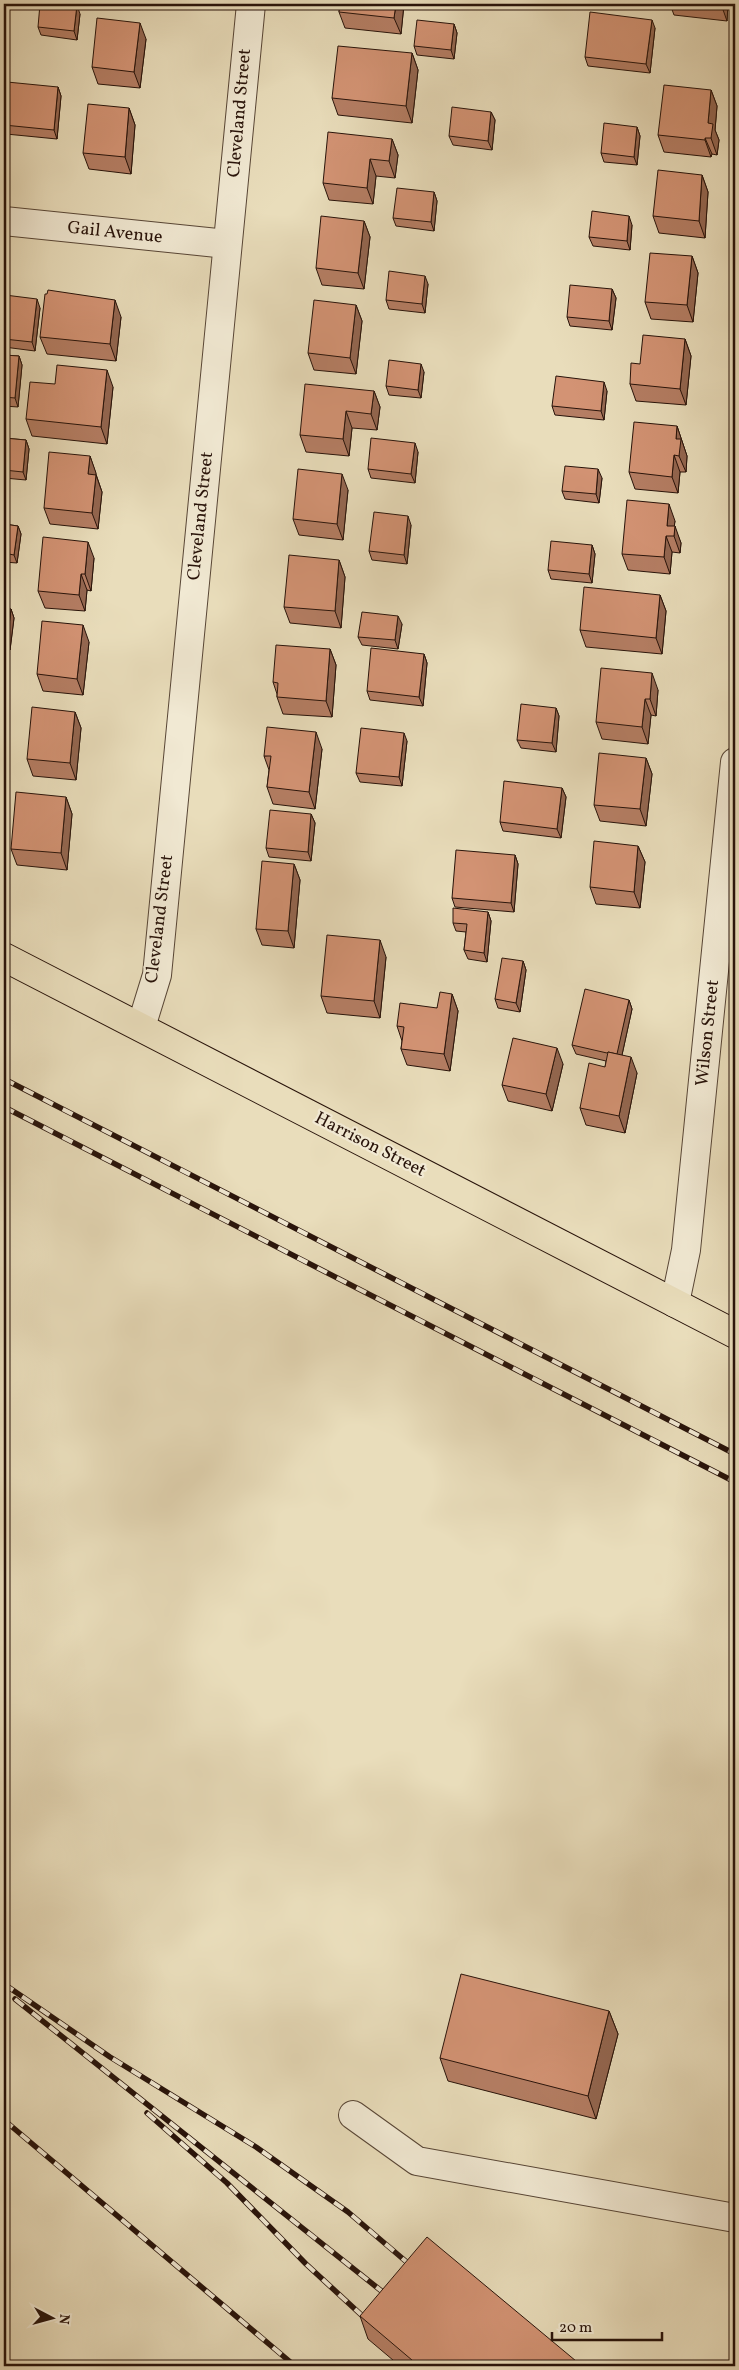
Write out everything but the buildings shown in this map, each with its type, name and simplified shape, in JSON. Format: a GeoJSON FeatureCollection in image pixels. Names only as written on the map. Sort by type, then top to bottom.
{"type":"FeatureCollection","features":[{"type":"Feature","properties":{"kind":"main road","name":"Harrison Street"},"geometry":{"type":"LineString","coordinates":[[4,957],[735,1334]]}},
{"type":"Feature","properties":{"kind":"street","name":"Cleveland Street"},"geometry":{"type":"LineString","coordinates":[[141,1027],[157,975],[251,4]]}},
{"type":"Feature","properties":{"kind":"street","name":"Gail Avenue"},"geometry":{"type":"LineString","coordinates":[[4,221],[227,244]]}},
{"type":"Feature","properties":{"kind":"street","name":"Wilson Street"},"geometry":{"type":"LineString","coordinates":[[675,1303],[686,1250],[735,762]]}},
{"type":"Feature","properties":{"kind":"street"},"geometry":{"type":"LineString","coordinates":[[353,2115],[417,2161],[735,2218]]}},
{"type":"Feature","properties":{"kind":"railway"},"geometry":{"type":"LineString","coordinates":[[4,1079],[735,1454]]}},
{"type":"Feature","properties":{"kind":"railway"},"geometry":{"type":"LineString","coordinates":[[4,1107],[735,1482]]}},
{"type":"Feature","properties":{"kind":"railway"},"geometry":{"type":"LineString","coordinates":[[4,1984],[110,2057],[256,2147],[348,2212],[416,2270]]}},
{"type":"Feature","properties":{"kind":"railway"},"geometry":{"type":"LineString","coordinates":[[15,1999],[389,2297]]}},
{"type":"Feature","properties":{"kind":"railway"},"geometry":{"type":"LineString","coordinates":[[147,2113],[227,2183],[306,2264],[369,2322]]}},
{"type":"Feature","properties":{"kind":"railway"},"geometry":{"type":"LineString","coordinates":[[4,2120],[295,2366]]}}]}
